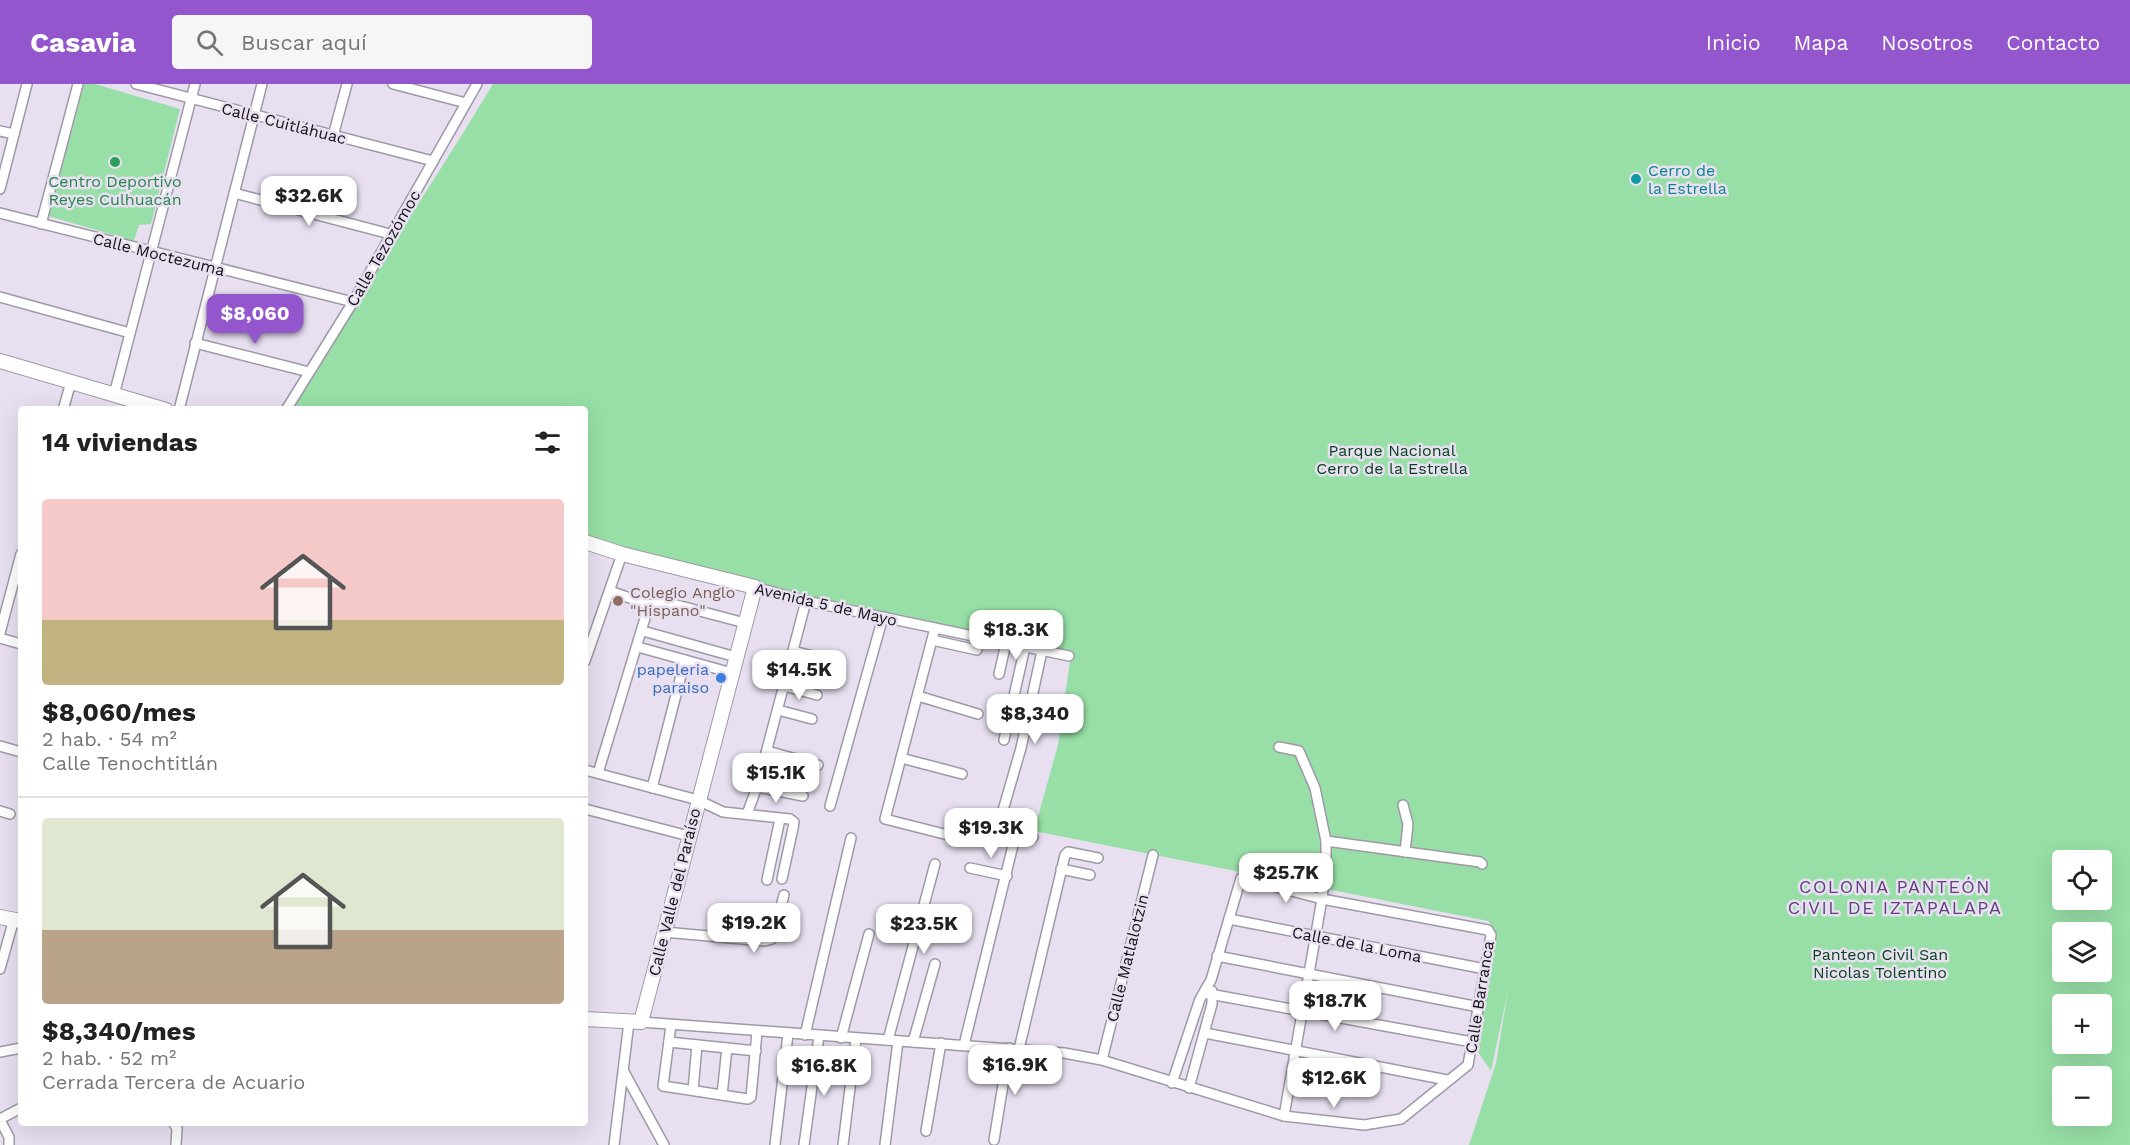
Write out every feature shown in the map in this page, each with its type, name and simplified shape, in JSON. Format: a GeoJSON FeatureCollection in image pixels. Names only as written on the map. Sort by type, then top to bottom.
{"type":"FeatureCollection","features":[{"type":"Feature","properties":{"kind":"street"},"geometry":{"type":"LineString","coordinates":[[0,189],[2,171],[27,84]]}},
{"type":"Feature","properties":{"kind":"street"},"geometry":{"type":"LineString","coordinates":[[41,224],[78,84]]}},
{"type":"Feature","properties":{"kind":"street","name":"Calle Cuitláhuac"},"geometry":{"type":"LineString","coordinates":[[136,84],[433,161]]}},
{"type":"Feature","properties":{"kind":"street"},"geometry":{"type":"LineString","coordinates":[[114,394],[153,253],[195,84]]}},
{"type":"Feature","properties":{"kind":"street"},"geometry":{"type":"LineString","coordinates":[[180,406],[262,84]]}},
{"type":"Feature","properties":{"kind":"street"},"geometry":{"type":"LineString","coordinates":[[333,136],[347,84]]}},
{"type":"Feature","properties":{"kind":"street"},"geometry":{"type":"LineString","coordinates":[[393,84],[466,103]]}},
{"type":"Feature","properties":{"kind":"street","name":"Calle Tezozómoc"},"geometry":{"type":"LineString","coordinates":[[288,406],[352,302],[477,84]]}},
{"type":"Feature","properties":{"kind":"street"},"geometry":{"type":"LineString","coordinates":[[0,131],[14,134]]}},
{"type":"Feature","properties":{"kind":"street"},"geometry":{"type":"LineString","coordinates":[[234,193],[390,234]]}},
{"type":"Feature","properties":{"kind":"street","name":"Calle Moctezuma"},"geometry":{"type":"LineString","coordinates":[[0,213],[352,302]]}},
{"type":"Feature","properties":{"kind":"street"},"geometry":{"type":"LineString","coordinates":[[0,297],[130,333]]}},
{"type":"Feature","properties":{"kind":"street"},"geometry":{"type":"LineString","coordinates":[[195,344],[309,372]]}},
{"type":"Feature","properties":{"kind":"street"},"geometry":{"type":"LineString","coordinates":[[0,360],[114,394],[140,406]]}},
{"type":"Feature","properties":{"kind":"street"},"geometry":{"type":"LineString","coordinates":[[64,406],[71,382]]}},
{"type":"Feature","properties":{"kind":"street","name":"Avenida 5 de Mayo"},"geometry":{"type":"LineString","coordinates":[[588,543],[622,554],[806,601],[1069,656]]}},
{"type":"Feature","properties":{"kind":"street"},"geometry":{"type":"LineString","coordinates":[[588,653],[622,554]]}},
{"type":"Feature","properties":{"kind":"street"},"geometry":{"type":"LineString","coordinates":[[0,633],[18,565]]}},
{"type":"Feature","properties":{"kind":"street","name":"Calle Valle del Paraíso"},"geometry":{"type":"LineString","coordinates":[[635,1022],[664,932],[755,587]]}},
{"type":"Feature","properties":{"kind":"street"},"geometry":{"type":"LineString","coordinates":[[610,591],[649,605],[663,601],[745,622]]}},
{"type":"Feature","properties":{"kind":"street"},"geometry":{"type":"LineString","coordinates":[[747,814],[767,751],[806,601]]}},
{"type":"Feature","properties":{"kind":"street"},"geometry":{"type":"LineString","coordinates":[[598,773],[643,631],[649,605]]}},
{"type":"Feature","properties":{"kind":"street"},"geometry":{"type":"LineString","coordinates":[[830,806],[882,617]]}},
{"type":"Feature","properties":{"kind":"street"},"geometry":{"type":"LineString","coordinates":[[935,628],[885,819],[948,835]]}},
{"type":"Feature","properties":{"kind":"street"},"geometry":{"type":"LineString","coordinates":[[643,631],[736,657]]}},
{"type":"Feature","properties":{"kind":"street"},"geometry":{"type":"LineString","coordinates":[[0,638],[18,643]]}},
{"type":"Feature","properties":{"kind":"street"},"geometry":{"type":"LineString","coordinates":[[932,640],[976,650]]}},
{"type":"Feature","properties":{"kind":"street"},"geometry":{"type":"LineString","coordinates":[[999,674],[1006,643]]}},
{"type":"Feature","properties":{"kind":"street"},"geometry":{"type":"LineString","coordinates":[[638,647],[732,674]]}},
{"type":"Feature","properties":{"kind":"street"},"geometry":{"type":"LineString","coordinates":[[1004,740],[1025,647]]}},
{"type":"Feature","properties":{"kind":"street"},"geometry":{"type":"LineString","coordinates":[[793,651],[821,658]]}},
{"type":"Feature","properties":{"kind":"street"},"geometry":{"type":"LineString","coordinates":[[967,834],[993,836],[997,831],[1021,748],[1042,651]]}},
{"type":"Feature","properties":{"kind":"street"},"geometry":{"type":"LineString","coordinates":[[652,788],[685,660]]}},
{"type":"Feature","properties":{"kind":"street"},"geometry":{"type":"LineString","coordinates":[[784,686],[818,695]]}},
{"type":"Feature","properties":{"kind":"street"},"geometry":{"type":"LineString","coordinates":[[918,696],[978,714]]}},
{"type":"Feature","properties":{"kind":"street"},"geometry":{"type":"LineString","coordinates":[[778,710],[812,719]]}},
{"type":"Feature","properties":{"kind":"street"},"geometry":{"type":"LineString","coordinates":[[0,746],[18,751]]}},
{"type":"Feature","properties":{"kind":"street"},"geometry":{"type":"LineString","coordinates":[[1279,747],[1299,751],[1315,788],[1326,841],[1322,899],[1300,1013],[1284,1116]]}},
{"type":"Feature","properties":{"kind":"street"},"geometry":{"type":"LineString","coordinates":[[767,751],[818,765]]}},
{"type":"Feature","properties":{"kind":"street"},"geometry":{"type":"LineString","coordinates":[[901,758],[962,774]]}},
{"type":"Feature","properties":{"kind":"street"},"geometry":{"type":"LineString","coordinates":[[588,771],[698,800],[723,812],[794,822],[782,879]]}},
{"type":"Feature","properties":{"kind":"street"},"geometry":{"type":"LineString","coordinates":[[757,787],[802,796]]}},
{"type":"Feature","properties":{"kind":"street"},"geometry":{"type":"LineString","coordinates":[[1403,805],[1407,824],[1405,852]]}},
{"type":"Feature","properties":{"kind":"street"},"geometry":{"type":"LineString","coordinates":[[588,810],[689,836]]}},
{"type":"Feature","properties":{"kind":"street"},"geometry":{"type":"LineString","coordinates":[[767,879],[780,819]]}},
{"type":"Feature","properties":{"kind":"street"},"geometry":{"type":"LineString","coordinates":[[964,1045],[1016,837]]}},
{"type":"Feature","properties":{"kind":"street"},"geometry":{"type":"LineString","coordinates":[[1002,838],[1034,837]]}},
{"type":"Feature","properties":{"kind":"street"},"geometry":{"type":"LineString","coordinates":[[805,1035],[851,838]]}},
{"type":"Feature","properties":{"kind":"street"},"geometry":{"type":"LineString","coordinates":[[1326,841],[1480,861],[1482,864]]}},
{"type":"Feature","properties":{"kind":"street"},"geometry":{"type":"LineString","coordinates":[[1019,1049],[1061,869],[1068,852],[1098,858]]}},
{"type":"Feature","properties":{"kind":"street","name":"Calle Matlalotzin"},"geometry":{"type":"LineString","coordinates":[[1102,1060],[1153,855]]}},
{"type":"Feature","properties":{"kind":"street"},"geometry":{"type":"LineString","coordinates":[[888,1040],[935,864]]}},
{"type":"Feature","properties":{"kind":"street"},"geometry":{"type":"LineString","coordinates":[[970,868],[1007,876]]}},
{"type":"Feature","properties":{"kind":"street"},"geometry":{"type":"LineString","coordinates":[[1061,869],[1090,875]]}},
{"type":"Feature","properties":{"kind":"street"},"geometry":{"type":"LineString","coordinates":[[1189,1088],[1205,1034],[1211,980],[1241,878]]}},
{"type":"Feature","properties":{"kind":"street"},"geometry":{"type":"LineString","coordinates":[[1257,882],[1322,899]]}},
{"type":"Feature","properties":{"kind":"street"},"geometry":{"type":"LineString","coordinates":[[664,932],[765,941],[772,939],[784,895]]}},
{"type":"Feature","properties":{"kind":"street","name":"Calle Barranca"},"geometry":{"type":"LineString","coordinates":[[1322,899],[1488,930],[1491,935],[1468,1065],[1447,1080]]}},
{"type":"Feature","properties":{"kind":"street"},"geometry":{"type":"LineString","coordinates":[[0,969],[12,919]]}},
{"type":"Feature","properties":{"kind":"street","name":"Calle de la Loma"},"geometry":{"type":"LineString","coordinates":[[1229,919],[1485,969]]}},
{"type":"Feature","properties":{"kind":"street"},"geometry":{"type":"LineString","coordinates":[[841,1038],[869,934]]}},
{"type":"Feature","properties":{"kind":"street"},"geometry":{"type":"LineString","coordinates":[[1217,956],[1479,1007]]}},
{"type":"Feature","properties":{"kind":"street"},"geometry":{"type":"LineString","coordinates":[[913,1042],[935,964]]}},
{"type":"Feature","properties":{"kind":"street"},"geometry":{"type":"LineString","coordinates":[[1172,1083],[1208,994]]}},
{"type":"Feature","properties":{"kind":"street"},"geometry":{"type":"LineString","coordinates":[[1208,994],[1300,1013],[1472,1042]]}},
{"type":"Feature","properties":{"kind":"street"},"geometry":{"type":"LineString","coordinates":[[588,1019],[1009,1048],[1102,1060],[1284,1116],[1342,1123],[1385,1123],[1401,1119],[1447,1080]]}},
{"type":"Feature","properties":{"kind":"street"},"geometry":{"type":"LineString","coordinates":[[614,1145],[624,1072],[635,1022]]}},
{"type":"Feature","properties":{"kind":"street"},"geometry":{"type":"LineString","coordinates":[[671,1025],[663,1086],[722,1095],[751,1097],[758,1032]]}},
{"type":"Feature","properties":{"kind":"street"},"geometry":{"type":"LineString","coordinates":[[775,1145],[788,1034]]}},
{"type":"Feature","properties":{"kind":"street"},"geometry":{"type":"LineString","coordinates":[[1205,1034],[1294,1053],[1447,1080]]}},
{"type":"Feature","properties":{"kind":"street"},"geometry":{"type":"LineString","coordinates":[[804,1145],[819,1036]]}},
{"type":"Feature","properties":{"kind":"street"},"geometry":{"type":"LineString","coordinates":[[843,1145],[856,1039]]}},
{"type":"Feature","properties":{"kind":"street"},"geometry":{"type":"LineString","coordinates":[[885,1145],[898,1041]]}},
{"type":"Feature","properties":{"kind":"street"},"geometry":{"type":"LineString","coordinates":[[669,1042],[756,1051]]}},
{"type":"Feature","properties":{"kind":"street"},"geometry":{"type":"LineString","coordinates":[[926,1131],[942,1043]]}},
{"type":"Feature","properties":{"kind":"street"},"geometry":{"type":"LineString","coordinates":[[693,1090],[697,1045]]}},
{"type":"Feature","properties":{"kind":"street"},"geometry":{"type":"LineString","coordinates":[[722,1095],[726,1048]]}},
{"type":"Feature","properties":{"kind":"street"},"geometry":{"type":"LineString","coordinates":[[994,1140],[1009,1048]]}},
{"type":"Feature","properties":{"kind":"street"},"geometry":{"type":"LineString","coordinates":[[0,1052],[18,1049]]}},
{"type":"Feature","properties":{"kind":"street"},"geometry":{"type":"LineString","coordinates":[[624,1072],[664,1145]]}},
{"type":"Feature","properties":{"kind":"street"},"geometry":{"type":"LineString","coordinates":[[9,1145],[9,1137],[0,1119],[18,1109]]}},
{"type":"Feature","properties":{"kind":"street"},"geometry":{"type":"LineString","coordinates":[[175,1126],[177,1132],[176,1145]]}},
{"type":"Feature","properties":{"kind":"green space","name":"Centro Deportivo Reyes Culhuacán"},"geometry":{"type":"Polygon","coordinates":[[[84,84],[95,84],[180,109],[151,224],[139,225],[134,241],[48,216],[84,84]]]}},
{"type":"Feature","properties":{"kind":"green space","name":"Parque Nacional Cerro de la Estrella"},"geometry":{"type":"Polygon","coordinates":[[[493,84],[2130,84],[2130,1145],[1469,1145],[1496,1063],[1508,991],[1491,1071],[1474,1046],[1495,938],[1494,929],[1488,921],[1034,831],[1058,745],[1071,654],[755,585],[588,542],[588,406],[291,406],[493,84]]]}},
{"type":"Feature","properties":{"kind":"place","name":"Centro Deportivo Reyes Culhuacán"},"geometry":{"type":"Point","coordinates":[115,162]}},
{"type":"Feature","properties":{"kind":"place","name":"Cerro de la Estrella"},"geometry":{"type":"Point","coordinates":[1636,179]}},
{"type":"Feature","properties":{"kind":"place","name":"Colegio Anglo \"Hispano\""},"geometry":{"type":"Point","coordinates":[618,601]}},
{"type":"Feature","properties":{"kind":"place","name":"papeleria paraiso"},"geometry":{"type":"Point","coordinates":[721,678]}},
{"type":"Feature","properties":{"kind":"district","name":"COLONIA PANTEÓN CIVIL DE IZTAPALAPA"},"geometry":{"type":"Point","coordinates":[1895,897]}},
{"type":"Feature","properties":{"kind":"park label","name":"Panteon Civil San Nicolas Tolentino"},"geometry":{"type":"Point","coordinates":[1880,963]}}]}
